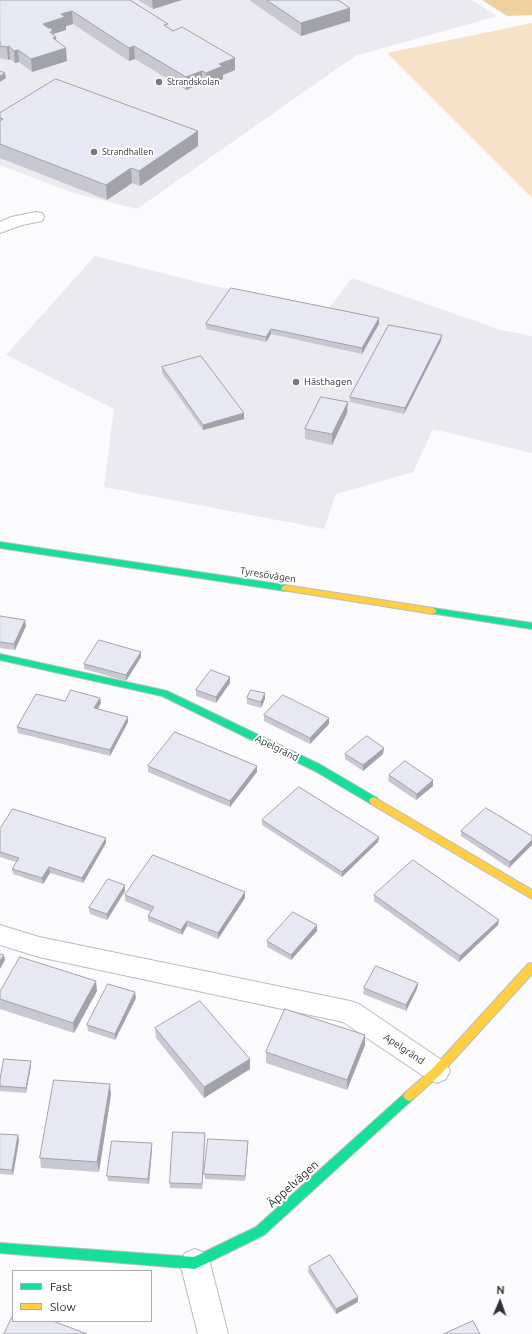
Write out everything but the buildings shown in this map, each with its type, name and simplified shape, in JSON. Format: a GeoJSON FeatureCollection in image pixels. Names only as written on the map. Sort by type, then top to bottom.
{"type":"FeatureCollection","features":[{"type":"Feature","properties":{"kind":"street"},"geometry":{"type":"LineString","coordinates":[[0,228],[17,221],[36,217]]}},
{"type":"Feature","properties":{"kind":"street","name":"Tyresövägen"},"geometry":{"type":"LineString","coordinates":[[0,546],[532,626]]}},
{"type":"Feature","properties":{"kind":"street","name":"Apelgränd"},"geometry":{"type":"LineString","coordinates":[[0,657],[164,693],[318,768],[532,895]]}},
{"type":"Feature","properties":{"kind":"street","name":"Apelgränd"},"geometry":{"type":"LineString","coordinates":[[0,935],[39,947],[350,1012],[437,1071]]}},
{"type":"Feature","properties":{"kind":"street","name":"Äppelvägen"},"geometry":{"type":"LineString","coordinates":[[196,1263],[260,1231],[437,1071],[532,967]]}},
{"type":"Feature","properties":{"kind":"street"},"geometry":{"type":"LineString","coordinates":[[0,1248],[196,1263],[213,1334]]}},
{"type":"Feature","properties":{"kind":"shaded area","name":"Strandskolan"},"geometry":{"type":"Polygon","coordinates":[[[0,0],[472,0],[497,16],[355,56],[137,209],[73,193],[0,165],[0,0]]]}},
{"type":"Feature","properties":{"kind":"shaded area"},"geometry":{"type":"Polygon","coordinates":[[[482,0],[532,0],[532,15],[507,16],[482,0]]]}},
{"type":"Feature","properties":{"kind":"shaded area"},"geometry":{"type":"Polygon","coordinates":[[[532,23],[532,198],[387,53],[532,23]]]}},
{"type":"Feature","properties":{"kind":"shaded area","name":"Hästhagen"},"geometry":{"type":"Polygon","coordinates":[[[95,256],[210,285],[328,309],[352,278],[501,330],[532,336],[532,453],[433,429],[413,472],[336,494],[324,529],[104,487],[114,409],[6,355],[95,256]]]}},
{"type":"Feature","properties":{"kind":"traffic: fast"},"geometry":{"type":"LineString","coordinates":[[0,545],[285,588]]}},
{"type":"Feature","properties":{"kind":"traffic: fast"},"geometry":{"type":"LineString","coordinates":[[433,611],[532,626]]}},
{"type":"Feature","properties":{"kind":"traffic: fast"},"geometry":{"type":"LineString","coordinates":[[0,657],[164,693],[318,768],[374,801]]}},
{"type":"Feature","properties":{"kind":"traffic: fast"},"geometry":{"type":"LineString","coordinates":[[0,1248],[195,1263],[260,1231],[409,1096]]}},
{"type":"Feature","properties":{"kind":"traffic: slow"},"geometry":{"type":"LineString","coordinates":[[285,588],[433,611]]}},
{"type":"Feature","properties":{"kind":"traffic: slow"},"geometry":{"type":"LineString","coordinates":[[374,801],[532,895]]}},
{"type":"Feature","properties":{"kind":"traffic: slow"},"geometry":{"type":"LineString","coordinates":[[409,1096],[437,1071],[532,967]]}},
{"type":"Feature","properties":{"kind":"place","name":"Strandskolan"},"geometry":{"type":"Point","coordinates":[159,82]}},
{"type":"Feature","properties":{"kind":"place","name":"Strandhallen"},"geometry":{"type":"Point","coordinates":[94,152]}},
{"type":"Feature","properties":{"kind":"place","name":"Hästhagen"},"geometry":{"type":"Point","coordinates":[296,382]}}]}
